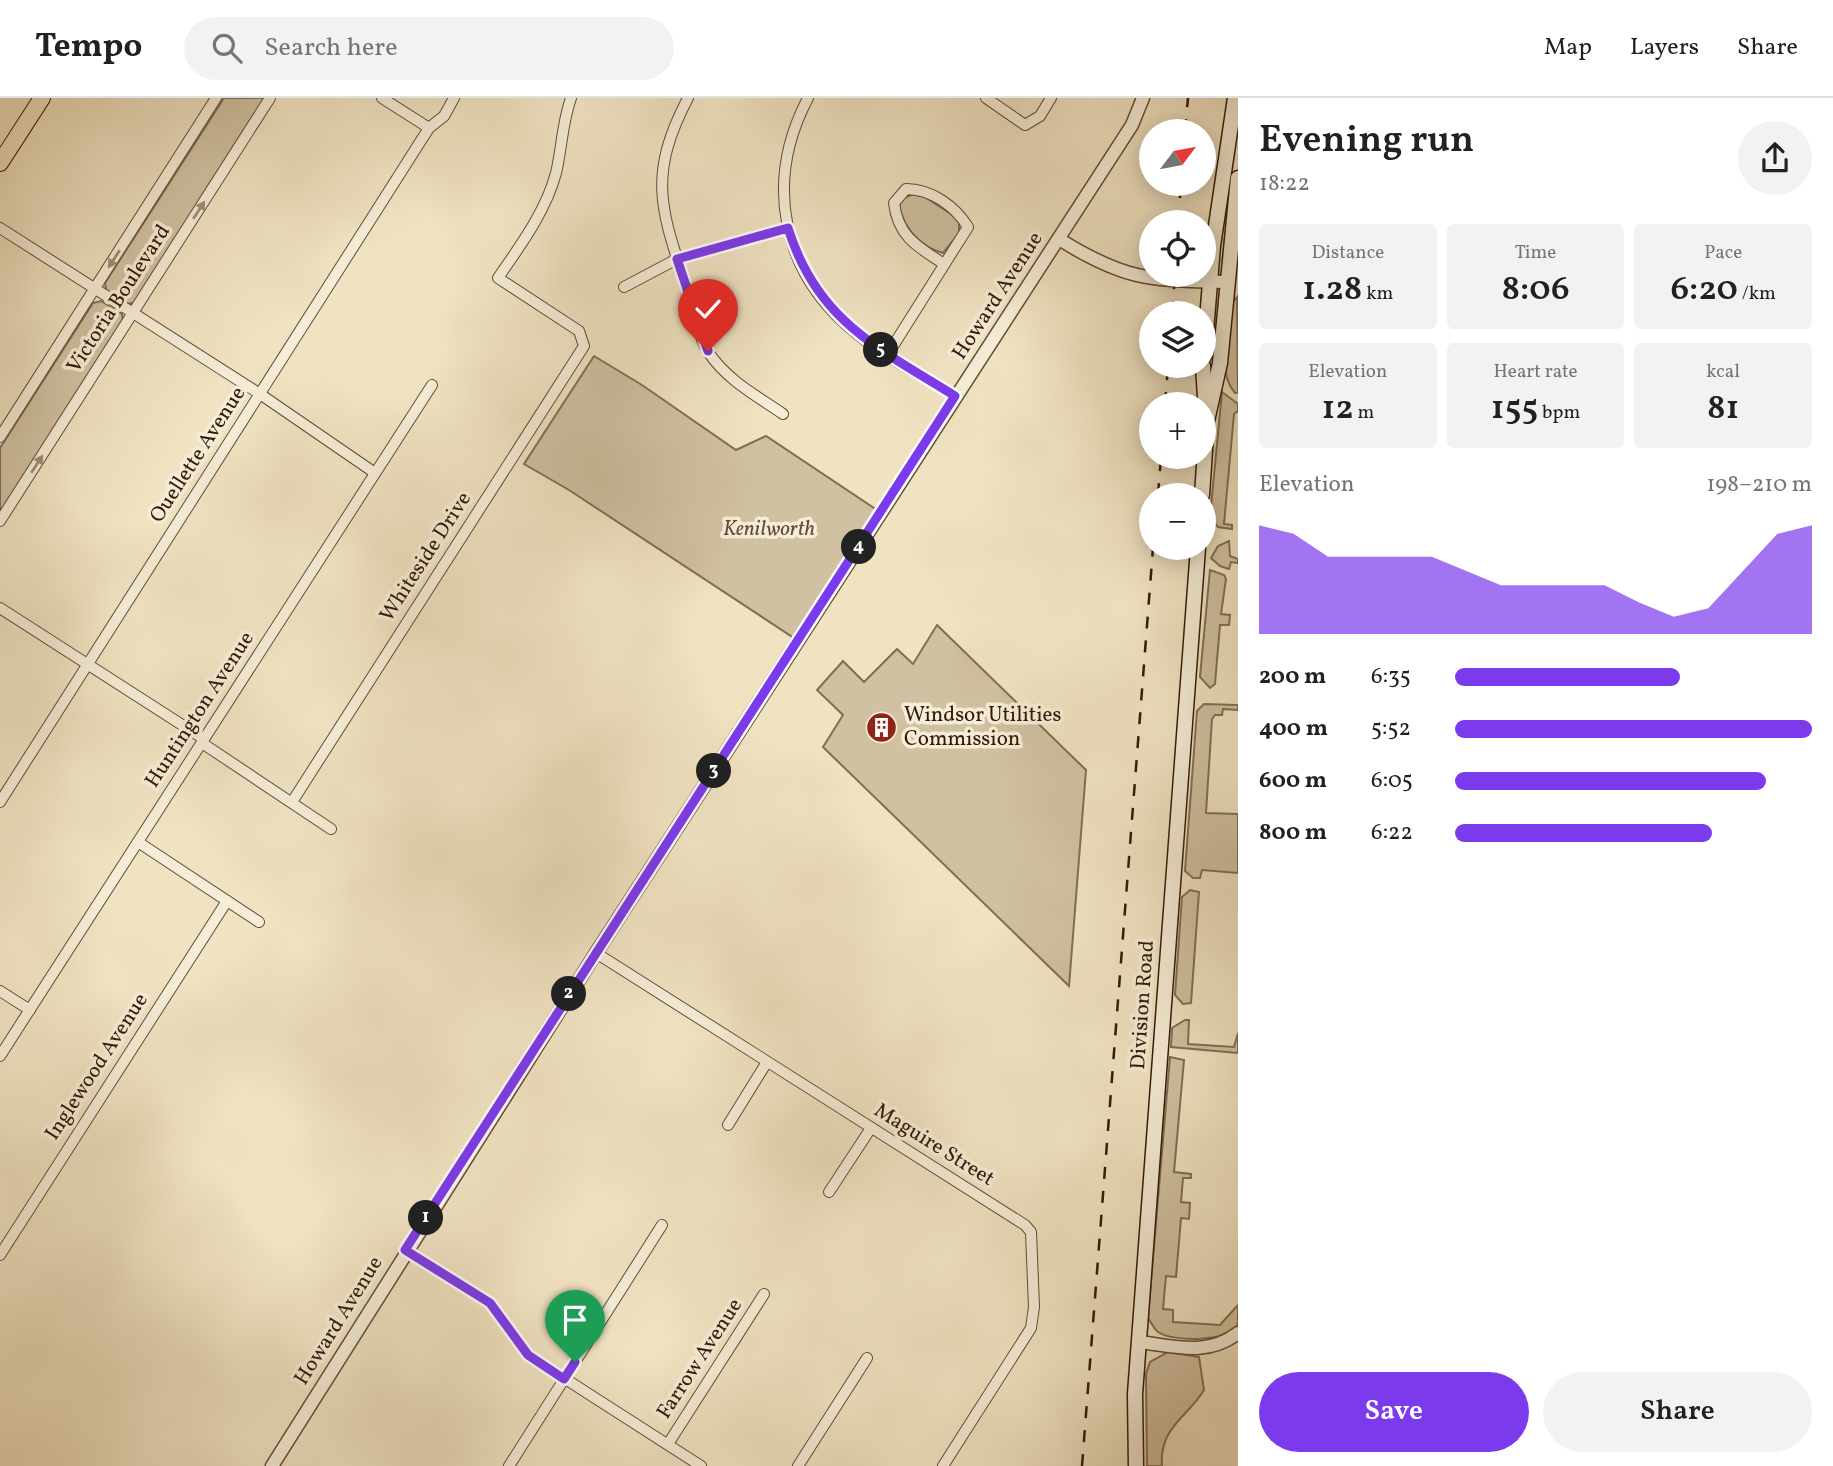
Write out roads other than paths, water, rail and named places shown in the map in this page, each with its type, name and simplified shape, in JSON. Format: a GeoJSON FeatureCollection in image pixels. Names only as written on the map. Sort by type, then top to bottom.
{"type":"FeatureCollection","features":[{"type":"Feature","properties":{"kind":"main road"},"geometry":{"type":"LineString","coordinates":[[0,163],[41,98]]}},
{"type":"Feature","properties":{"kind":"main road"},"geometry":{"type":"LineString","coordinates":[[1216,224],[1236,98]]}},
{"type":"Feature","properties":{"kind":"main road"},"geometry":{"type":"LineString","coordinates":[[1214,392],[1233,282],[1238,178]]}},
{"type":"Feature","properties":{"kind":"main road","name":"Division Road"},"geometry":{"type":"LineString","coordinates":[[1136,1466],[1139,1342],[1197,560]]}},
{"type":"Feature","properties":{"kind":"street","name":"Victoria Boulevard"},"geometry":{"type":"LineString","coordinates":[[0,437],[216,98]]}},
{"type":"Feature","properties":{"kind":"street","name":"Victoria Boulevard"},"geometry":{"type":"LineString","coordinates":[[0,521],[270,98]]}},
{"type":"Feature","properties":{"kind":"street"},"geometry":{"type":"LineString","coordinates":[[382,98],[429,128]]}},
{"type":"Feature","properties":{"kind":"street","name":"Ouellette Avenue"},"geometry":{"type":"LineString","coordinates":[[0,802],[429,128],[444,116],[454,98]]}},
{"type":"Feature","properties":{"kind":"street","name":"Whiteside Drive"},"geometry":{"type":"LineString","coordinates":[[292,802],[584,346],[579,331],[498,278],[545,202],[556,172],[563,119],[571,98]]}},
{"type":"Feature","properties":{"kind":"street"},"geometry":{"type":"LineString","coordinates":[[688,98],[670,132],[661,172],[662,208],[677,259],[708,351],[727,376],[783,414]]}},
{"type":"Feature","properties":{"kind":"street"},"geometry":{"type":"LineString","coordinates":[[808,98],[788,146],[782,191],[788,228],[808,278],[834,314],[857,334],[955,396]]}},
{"type":"Feature","properties":{"kind":"street"},"geometry":{"type":"LineString","coordinates":[[986,98],[1026,125],[1040,116],[1051,98]]}},
{"type":"Feature","properties":{"kind":"street","name":"Howard Avenue"},"geometry":{"type":"LineString","coordinates":[[272,1466],[405,1250],[1132,125],[1142,99]]}},
{"type":"Feature","properties":{"kind":"street"},"geometry":{"type":"LineString","coordinates":[[888,354],[968,227],[960,213],[923,188],[906,189],[894,203],[896,221],[914,244],[944,264]]}},
{"type":"Feature","properties":{"kind":"street"},"geometry":{"type":"LineString","coordinates":[[0,228],[260,394],[375,473]]}},
{"type":"Feature","properties":{"kind":"street"},"geometry":{"type":"LineString","coordinates":[[624,286],[677,259],[788,228]]}},
{"type":"Feature","properties":{"kind":"street"},"geometry":{"type":"LineString","coordinates":[[1059,239],[1103,265],[1139,276]]}},
{"type":"Feature","properties":{"kind":"street","name":"Huntington Avenue"},"geometry":{"type":"LineString","coordinates":[[0,1056],[432,385]]}},
{"type":"Feature","properties":{"kind":"street"},"geometry":{"type":"LineString","coordinates":[[0,608],[88,663],[331,829]]}},
{"type":"Feature","properties":{"kind":"street"},"geometry":{"type":"LineString","coordinates":[[138,842],[259,922]]}},
{"type":"Feature","properties":{"kind":"street","name":"Inglewood Avenue"},"geometry":{"type":"LineString","coordinates":[[0,1255],[227,901]]}},
{"type":"Feature","properties":{"kind":"street","name":"Maguire Street"},"geometry":{"type":"LineString","coordinates":[[596,953],[1025,1225],[1031,1232],[1034,1307],[1031,1328],[943,1466]]}},
{"type":"Feature","properties":{"kind":"street"},"geometry":{"type":"LineString","coordinates":[[0,991],[30,1010]]}},
{"type":"Feature","properties":{"kind":"street"},"geometry":{"type":"LineString","coordinates":[[728,1125],[767,1062]]}},
{"type":"Feature","properties":{"kind":"street"},"geometry":{"type":"LineString","coordinates":[[830,1192],[871,1128]]}},
{"type":"Feature","properties":{"kind":"street"},"geometry":{"type":"LineString","coordinates":[[509,1466],[662,1225]]}},
{"type":"Feature","properties":{"kind":"street"},"geometry":{"type":"LineString","coordinates":[[405,1250],[490,1303],[528,1355],[701,1466]]}},
{"type":"Feature","properties":{"kind":"street","name":"Farrow Avenue"},"geometry":{"type":"LineString","coordinates":[[668,1444],[764,1294]]}},
{"type":"Feature","properties":{"kind":"street"},"geometry":{"type":"LineString","coordinates":[[1139,1342],[1208,1349],[1223,1345],[1238,1333]]}},
{"type":"Feature","properties":{"kind":"street"},"geometry":{"type":"LineString","coordinates":[[798,1466],[867,1359]]}},
{"type":"Feature","properties":{"kind":"railway"},"geometry":{"type":"LineString","coordinates":[[1186,119],[1188,98]]}},
{"type":"Feature","properties":{"kind":"railway"},"geometry":{"type":"LineString","coordinates":[[1179,210],[1180,196]]}},
{"type":"Feature","properties":{"kind":"railway"},"geometry":{"type":"LineString","coordinates":[[1173,301],[1174,287]]}},
{"type":"Feature","properties":{"kind":"railway"},"geometry":{"type":"LineString","coordinates":[[1166,392],[1167,378]]}},
{"type":"Feature","properties":{"kind":"railway"},"geometry":{"type":"LineString","coordinates":[[1159,483],[1160,469]]}},
{"type":"Feature","properties":{"kind":"railway"},"geometry":{"type":"LineString","coordinates":[[1082,1466],[1152,560]]}},
{"type":"Feature","properties":{"kind":"place","name":"Windsor Utilities Commission"},"geometry":{"type":"Point","coordinates":[881,727]}},
{"type":"Feature","properties":{"kind":"park label","name":"Kenilworth"},"geometry":{"type":"Point","coordinates":[769,529]}}]}
